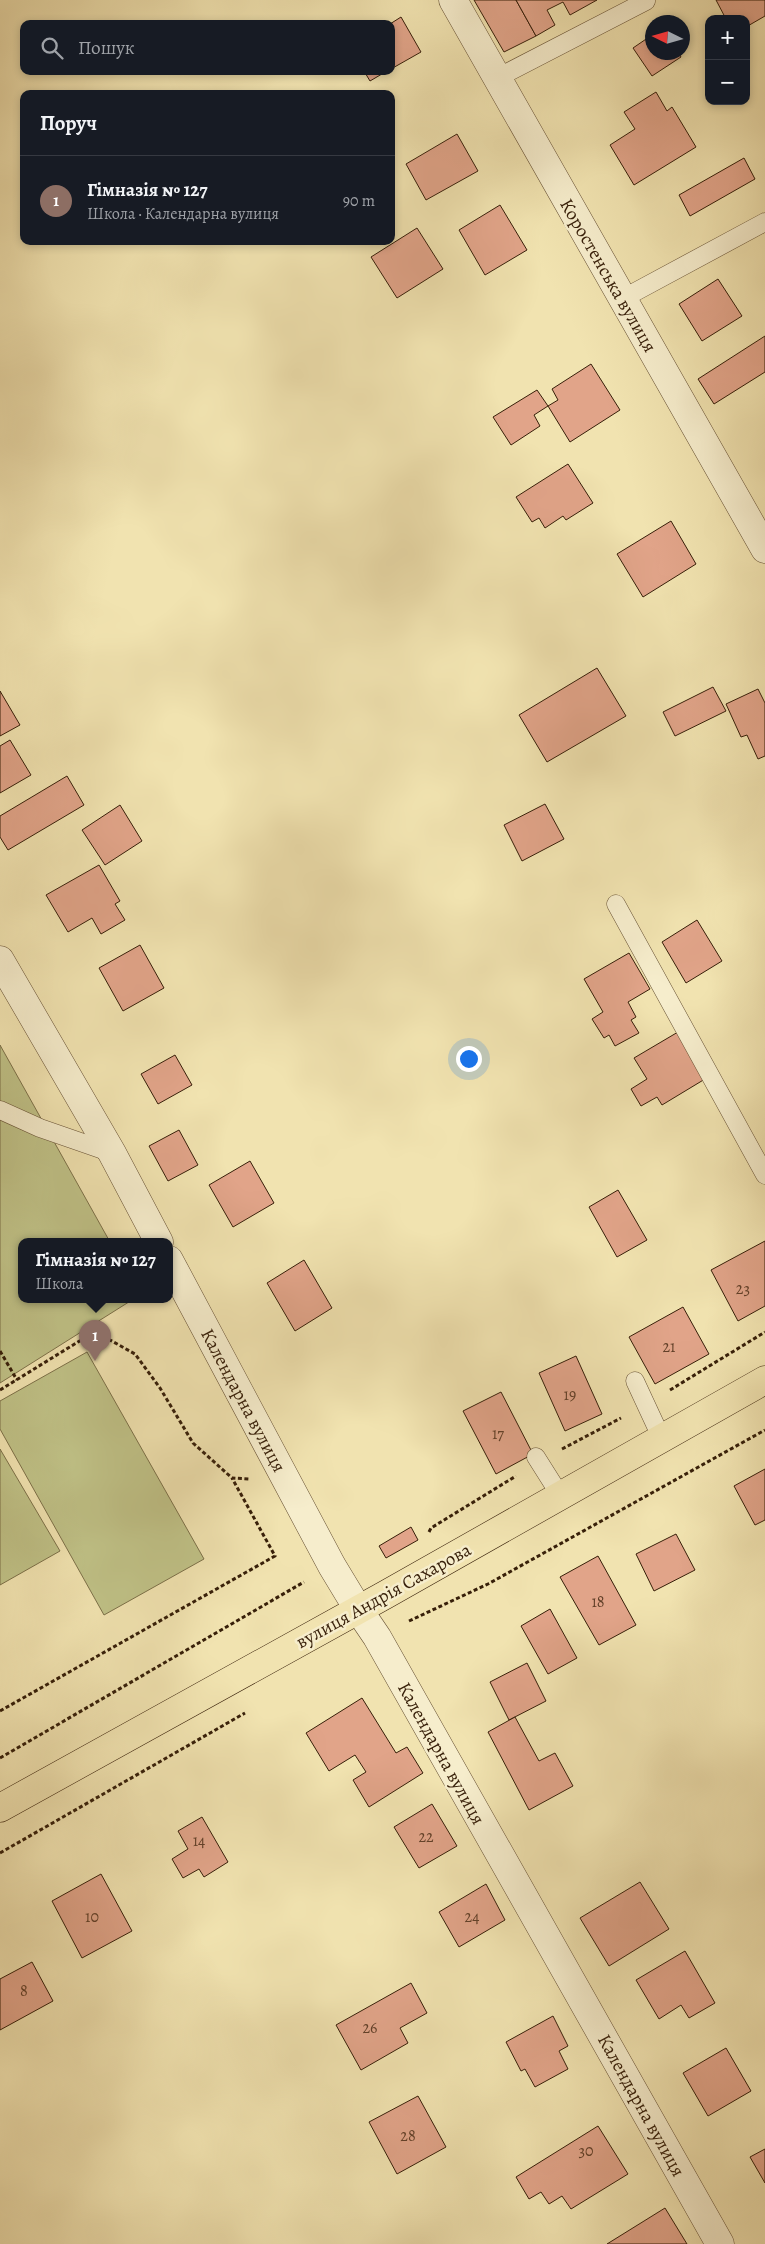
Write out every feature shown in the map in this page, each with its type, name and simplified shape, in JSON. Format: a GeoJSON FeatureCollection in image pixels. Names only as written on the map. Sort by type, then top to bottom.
{"type":"FeatureCollection","features":[{"type":"Feature","properties":{"kind":"main road","name":"вулиця Андрія Сахарова"},"geometry":{"type":"LineString","coordinates":[[0,1808],[358,1610],[765,1380]]}},
{"type":"Feature","properties":{"kind":"street","name":"Коростенська вулиця"},"geometry":{"type":"LineString","coordinates":[[452,0],[765,549]]}},
{"type":"Feature","properties":{"kind":"street"},"geometry":{"type":"LineString","coordinates":[[0,960],[112,1153],[158,1238]]}},
{"type":"Feature","properties":{"kind":"street","name":"Календарна вулиця"},"geometry":{"type":"LineString","coordinates":[[173,1268],[332,1566],[382,1646],[720,2244]]}},
{"type":"Feature","properties":{"kind":"lane"},"geometry":{"type":"LineString","coordinates":[[497,78],[646,1]]}},
{"type":"Feature","properties":{"kind":"lane"},"geometry":{"type":"LineString","coordinates":[[622,299],[765,222]]}},
{"type":"Feature","properties":{"kind":"lane"},"geometry":{"type":"LineString","coordinates":[[616,904],[765,1175]]}},
{"type":"Feature","properties":{"kind":"lane"},"geometry":{"type":"LineString","coordinates":[[0,1110],[40,1128],[112,1153]]}},
{"type":"Feature","properties":{"kind":"lane"},"geometry":{"type":"LineString","coordinates":[[635,1381],[662,1437]]}},
{"type":"Feature","properties":{"kind":"lane"},"geometry":{"type":"LineString","coordinates":[[538,1459],[560,1495]]}},
{"type":"Feature","properties":{"kind":"path"},"geometry":{"type":"LineString","coordinates":[[427,1534],[431,1528],[538,1459],[646,1404],[765,1332]]}},
{"type":"Feature","properties":{"kind":"path"},"geometry":{"type":"LineString","coordinates":[[0,1390],[86,1337],[110,1340],[135,1354],[160,1388],[193,1442],[232,1478],[275,1556],[0,1711]]}},
{"type":"Feature","properties":{"kind":"path"},"geometry":{"type":"LineString","coordinates":[[0,1351],[17,1380]]}},
{"type":"Feature","properties":{"kind":"path"},"geometry":{"type":"LineString","coordinates":[[232,1478],[287,1482]]}},
{"type":"Feature","properties":{"kind":"path"},"geometry":{"type":"LineString","coordinates":[[0,1758],[332,1566]]}},
{"type":"Feature","properties":{"kind":"green space"},"geometry":{"type":"Polygon","coordinates":[[[0,1045],[108,1238],[18,1238],[18,1303],[127,1303],[0,1383],[0,1045]]]}},
{"type":"Feature","properties":{"kind":"green space"},"geometry":{"type":"Polygon","coordinates":[[[87,1352],[204,1559],[104,1615],[0,1429],[0,1401],[87,1352]]]}},
{"type":"Feature","properties":{"kind":"green space"},"geometry":{"type":"Polygon","coordinates":[[[0,1449],[60,1551],[0,1585],[0,1449]]]}},
{"type":"Feature","properties":{"kind":"building"},"geometry":{"type":"Polygon","coordinates":[[[474,0],[516,0],[536,36],[504,52],[474,0]]]}},
{"type":"Feature","properties":{"kind":"building"},"geometry":{"type":"Polygon","coordinates":[[[516,0],[597,0],[570,15],[563,2],[547,10],[555,25],[536,36],[516,0]]]}},
{"type":"Feature","properties":{"kind":"building"},"geometry":{"type":"Polygon","coordinates":[[[716,0],[765,0],[765,16],[750,25],[750,15],[724,15],[716,0]]]}},
{"type":"Feature","properties":{"kind":"building"},"geometry":{"type":"Polygon","coordinates":[[[401,17],[421,52],[395,67],[395,21],[401,17]]]}},
{"type":"Feature","properties":{"kind":"building"},"geometry":{"type":"Polygon","coordinates":[[[645,40],[645,60],[676,60],[652,76],[633,48],[645,40]]]}},
{"type":"Feature","properties":{"kind":"building"},"geometry":{"type":"Polygon","coordinates":[[[366,75],[380,75],[370,81],[366,75]]]}},
{"type":"Feature","properties":{"kind":"building"},"geometry":{"type":"Polygon","coordinates":[[[656,92],[667,111],[672,107],[696,147],[634,185],[610,145],[635,129],[624,112],[656,92]]]}},
{"type":"Feature","properties":{"kind":"building"},"geometry":{"type":"Polygon","coordinates":[[[457,134],[478,171],[426,200],[406,164],[457,134]]]}},
{"type":"Feature","properties":{"kind":"building"},"geometry":{"type":"Polygon","coordinates":[[[744,158],[755,179],[690,216],[679,195],[744,158]]]}},
{"type":"Feature","properties":{"kind":"building"},"geometry":{"type":"Polygon","coordinates":[[[500,205],[527,250],[485,275],[459,230],[500,205]]]}},
{"type":"Feature","properties":{"kind":"building"},"geometry":{"type":"Polygon","coordinates":[[[417,228],[443,269],[397,298],[371,257],[390,245],[395,245],[395,242],[417,228]]]}},
{"type":"Feature","properties":{"kind":"building"},"geometry":{"type":"Polygon","coordinates":[[[718,279],[742,316],[702,341],[679,304],[718,279]]]}},
{"type":"Feature","properties":{"kind":"building"},"geometry":{"type":"Polygon","coordinates":[[[765,336],[765,372],[714,404],[698,379],[765,336]]]}},
{"type":"Feature","properties":{"kind":"building"},"geometry":{"type":"Polygon","coordinates":[[[591,364],[620,410],[570,442],[548,406],[558,400],[552,389],[591,364]]]}},
{"type":"Feature","properties":{"kind":"building"},"geometry":{"type":"Polygon","coordinates":[[[537,390],[548,406],[534,415],[540,426],[511,445],[493,417],[537,390]]]}},
{"type":"Feature","properties":{"kind":"building"},"geometry":{"type":"Polygon","coordinates":[[[568,464],[593,503],[566,520],[563,516],[545,528],[539,518],[532,522],[516,497],[568,464]]]}},
{"type":"Feature","properties":{"kind":"building"},"geometry":{"type":"Polygon","coordinates":[[[671,521],[696,564],[643,597],[617,554],[671,521]]]}},
{"type":"Feature","properties":{"kind":"building"},"geometry":{"type":"Polygon","coordinates":[[[597,668],[626,716],[547,762],[519,715],[597,668]]]}},
{"type":"Feature","properties":{"kind":"building"},"geometry":{"type":"Polygon","coordinates":[[[713,687],[726,711],[675,736],[663,712],[713,687]]]}},
{"type":"Feature","properties":{"kind":"building"},"geometry":{"type":"Polygon","coordinates":[[[758,689],[765,703],[765,756],[758,759],[747,735],[741,737],[726,704],[758,689]]]}},
{"type":"Feature","properties":{"kind":"building"},"geometry":{"type":"Polygon","coordinates":[[[0,691],[20,725],[0,736],[0,691]]]}},
{"type":"Feature","properties":{"kind":"building"},"geometry":{"type":"Polygon","coordinates":[[[10,740],[31,775],[0,793],[0,746],[10,740]]]}},
{"type":"Feature","properties":{"kind":"building"},"geometry":{"type":"Polygon","coordinates":[[[67,776],[84,805],[8,850],[0,837],[0,816],[67,776]]]}},
{"type":"Feature","properties":{"kind":"building"},"geometry":{"type":"Polygon","coordinates":[[[545,804],[564,839],[522,861],[504,825],[545,804]]]}},
{"type":"Feature","properties":{"kind":"building"},"geometry":{"type":"Polygon","coordinates":[[[120,805],[142,841],[105,865],[82,830],[120,805]]]}},
{"type":"Feature","properties":{"kind":"building"},"geometry":{"type":"Polygon","coordinates":[[[99,865],[120,901],[115,904],[125,920],[101,934],[92,918],[68,932],[46,895],[99,865]]]}},
{"type":"Feature","properties":{"kind":"building"},"geometry":{"type":"Polygon","coordinates":[[[697,920],[722,961],[686,983],[662,942],[697,920]]]}},
{"type":"Feature","properties":{"kind":"building"},"geometry":{"type":"Polygon","coordinates":[[[140,945],[164,988],[123,1011],[99,968],[140,945]]]}},
{"type":"Feature","properties":{"kind":"building"},"geometry":{"type":"Polygon","coordinates":[[[629,953],[650,989],[628,1002],[636,1017],[631,1020],[639,1033],[615,1046],[609,1035],[604,1038],[592,1019],[603,1012],[584,979],[629,953]]]}},
{"type":"Feature","properties":{"kind":"building"},"geometry":{"type":"Polygon","coordinates":[[[678,1032],[705,1079],[662,1105],[657,1097],[641,1106],[631,1089],[647,1079],[634,1058],[678,1032]]]}},
{"type":"Feature","properties":{"kind":"building"},"geometry":{"type":"Polygon","coordinates":[[[175,1055],[192,1085],[158,1104],[141,1074],[175,1055]]]}},
{"type":"Feature","properties":{"kind":"building"},"geometry":{"type":"Polygon","coordinates":[[[179,1130],[198,1165],[168,1181],[149,1146],[179,1130]]]}},
{"type":"Feature","properties":{"kind":"building"},"geometry":{"type":"Polygon","coordinates":[[[250,1161],[274,1203],[233,1227],[209,1185],[250,1161]]]}},
{"type":"Feature","properties":{"kind":"building"},"geometry":{"type":"Polygon","coordinates":[[[618,1190],[647,1240],[617,1257],[589,1207],[618,1190]]]}},
{"type":"Feature","properties":{"kind":"building"},"geometry":{"type":"Polygon","coordinates":[[[765,1241],[765,1306],[738,1321],[711,1270],[765,1241]]]}},
{"type":"Feature","properties":{"kind":"building"},"geometry":{"type":"Polygon","coordinates":[[[304,1260],[332,1308],[295,1331],[267,1283],[304,1260]]]}},
{"type":"Feature","properties":{"kind":"building"},"geometry":{"type":"Polygon","coordinates":[[[683,1307],[709,1354],[655,1384],[629,1337],[683,1307]]]}},
{"type":"Feature","properties":{"kind":"building"},"geometry":{"type":"Polygon","coordinates":[[[576,1356],[602,1414],[565,1431],[539,1373],[576,1356]]]}},
{"type":"Feature","properties":{"kind":"building"},"geometry":{"type":"Polygon","coordinates":[[[501,1392],[533,1454],[496,1474],[463,1411],[501,1392]]]}},
{"type":"Feature","properties":{"kind":"building"},"geometry":{"type":"Polygon","coordinates":[[[765,1469],[765,1520],[755,1525],[734,1486],[765,1469]]]}},
{"type":"Feature","properties":{"kind":"building"},"geometry":{"type":"Polygon","coordinates":[[[411,1527],[418,1540],[386,1558],[379,1546],[411,1527]]]}},
{"type":"Feature","properties":{"kind":"building"},"geometry":{"type":"Polygon","coordinates":[[[676,1534],[695,1570],[654,1591],[636,1554],[676,1534]]]}},
{"type":"Feature","properties":{"kind":"building"},"geometry":{"type":"Polygon","coordinates":[[[598,1556],[636,1625],[599,1645],[560,1577],[598,1556]]]}},
{"type":"Feature","properties":{"kind":"building"},"geometry":{"type":"Polygon","coordinates":[[[550,1609],[577,1658],[548,1674],[521,1626],[550,1609]]]}},
{"type":"Feature","properties":{"kind":"building"},"geometry":{"type":"Polygon","coordinates":[[[527,1663],[546,1701],[509,1720],[490,1682],[527,1663]]]}},
{"type":"Feature","properties":{"kind":"building"},"geometry":{"type":"Polygon","coordinates":[[[362,1698],[396,1753],[407,1747],[423,1773],[369,1807],[353,1780],[366,1772],[355,1755],[329,1771],[306,1733],[362,1698]]]}},
{"type":"Feature","properties":{"kind":"building"},"geometry":{"type":"Polygon","coordinates":[[[515,1717],[539,1761],[555,1753],[573,1786],[529,1810],[488,1732],[515,1717]]]}},
{"type":"Feature","properties":{"kind":"building"},"geometry":{"type":"Polygon","coordinates":[[[432,1804],[457,1846],[419,1868],[394,1827],[432,1804]]]}},
{"type":"Feature","properties":{"kind":"building"},"geometry":{"type":"Polygon","coordinates":[[[202,1817],[228,1862],[204,1877],[199,1869],[183,1878],[172,1859],[188,1849],[178,1831],[202,1817]]]}},
{"type":"Feature","properties":{"kind":"building"},"geometry":{"type":"Polygon","coordinates":[[[101,1874],[132,1931],[82,1958],[52,1901],[101,1874]]]}},
{"type":"Feature","properties":{"kind":"building"},"geometry":{"type":"Polygon","coordinates":[[[640,1882],[669,1929],[609,1966],[580,1918],[640,1882]]]}},
{"type":"Feature","properties":{"kind":"building"},"geometry":{"type":"Polygon","coordinates":[[[486,1884],[505,1920],[459,1947],[439,1912],[486,1884]]]}},
{"type":"Feature","properties":{"kind":"building"},"geometry":{"type":"Polygon","coordinates":[[[685,1951],[715,2003],[689,2018],[681,2005],[659,2019],[636,1980],[685,1951]]]}},
{"type":"Feature","properties":{"kind":"building"},"geometry":{"type":"Polygon","coordinates":[[[32,1962],[53,2001],[0,2030],[0,1979],[32,1962]]]}},
{"type":"Feature","properties":{"kind":"building"},"geometry":{"type":"Polygon","coordinates":[[[411,1983],[427,2013],[400,2028],[408,2043],[361,2070],[336,2025],[411,1983]]]}},
{"type":"Feature","properties":{"kind":"building"},"geometry":{"type":"Polygon","coordinates":[[[553,2016],[568,2046],[559,2051],[568,2069],[535,2087],[525,2069],[521,2071],[506,2042],[553,2016]]]}},
{"type":"Feature","properties":{"kind":"building"},"geometry":{"type":"Polygon","coordinates":[[[726,2048],[751,2091],[708,2116],[683,2073],[726,2048]]]}},
{"type":"Feature","properties":{"kind":"building"},"geometry":{"type":"Polygon","coordinates":[[[418,2096],[446,2147],[397,2174],[369,2122],[418,2096]]]}},
{"type":"Feature","properties":{"kind":"building"},"geometry":{"type":"Polygon","coordinates":[[[598,2126],[628,2174],[571,2209],[562,2196],[549,2204],[541,2192],[529,2199],[516,2177],[598,2126]]]}},
{"type":"Feature","properties":{"kind":"building"},"geometry":{"type":"Polygon","coordinates":[[[765,2149],[765,2183],[750,2157],[765,2149]]]}},
{"type":"Feature","properties":{"kind":"building"},"geometry":{"type":"Polygon","coordinates":[[[665,2208],[687,2244],[607,2244],[665,2208]]]}},
{"type":"Feature","properties":{"kind":"place","name":"Гімназія № 127"},"geometry":{"type":"Point","coordinates":[95,1361]}}]}
